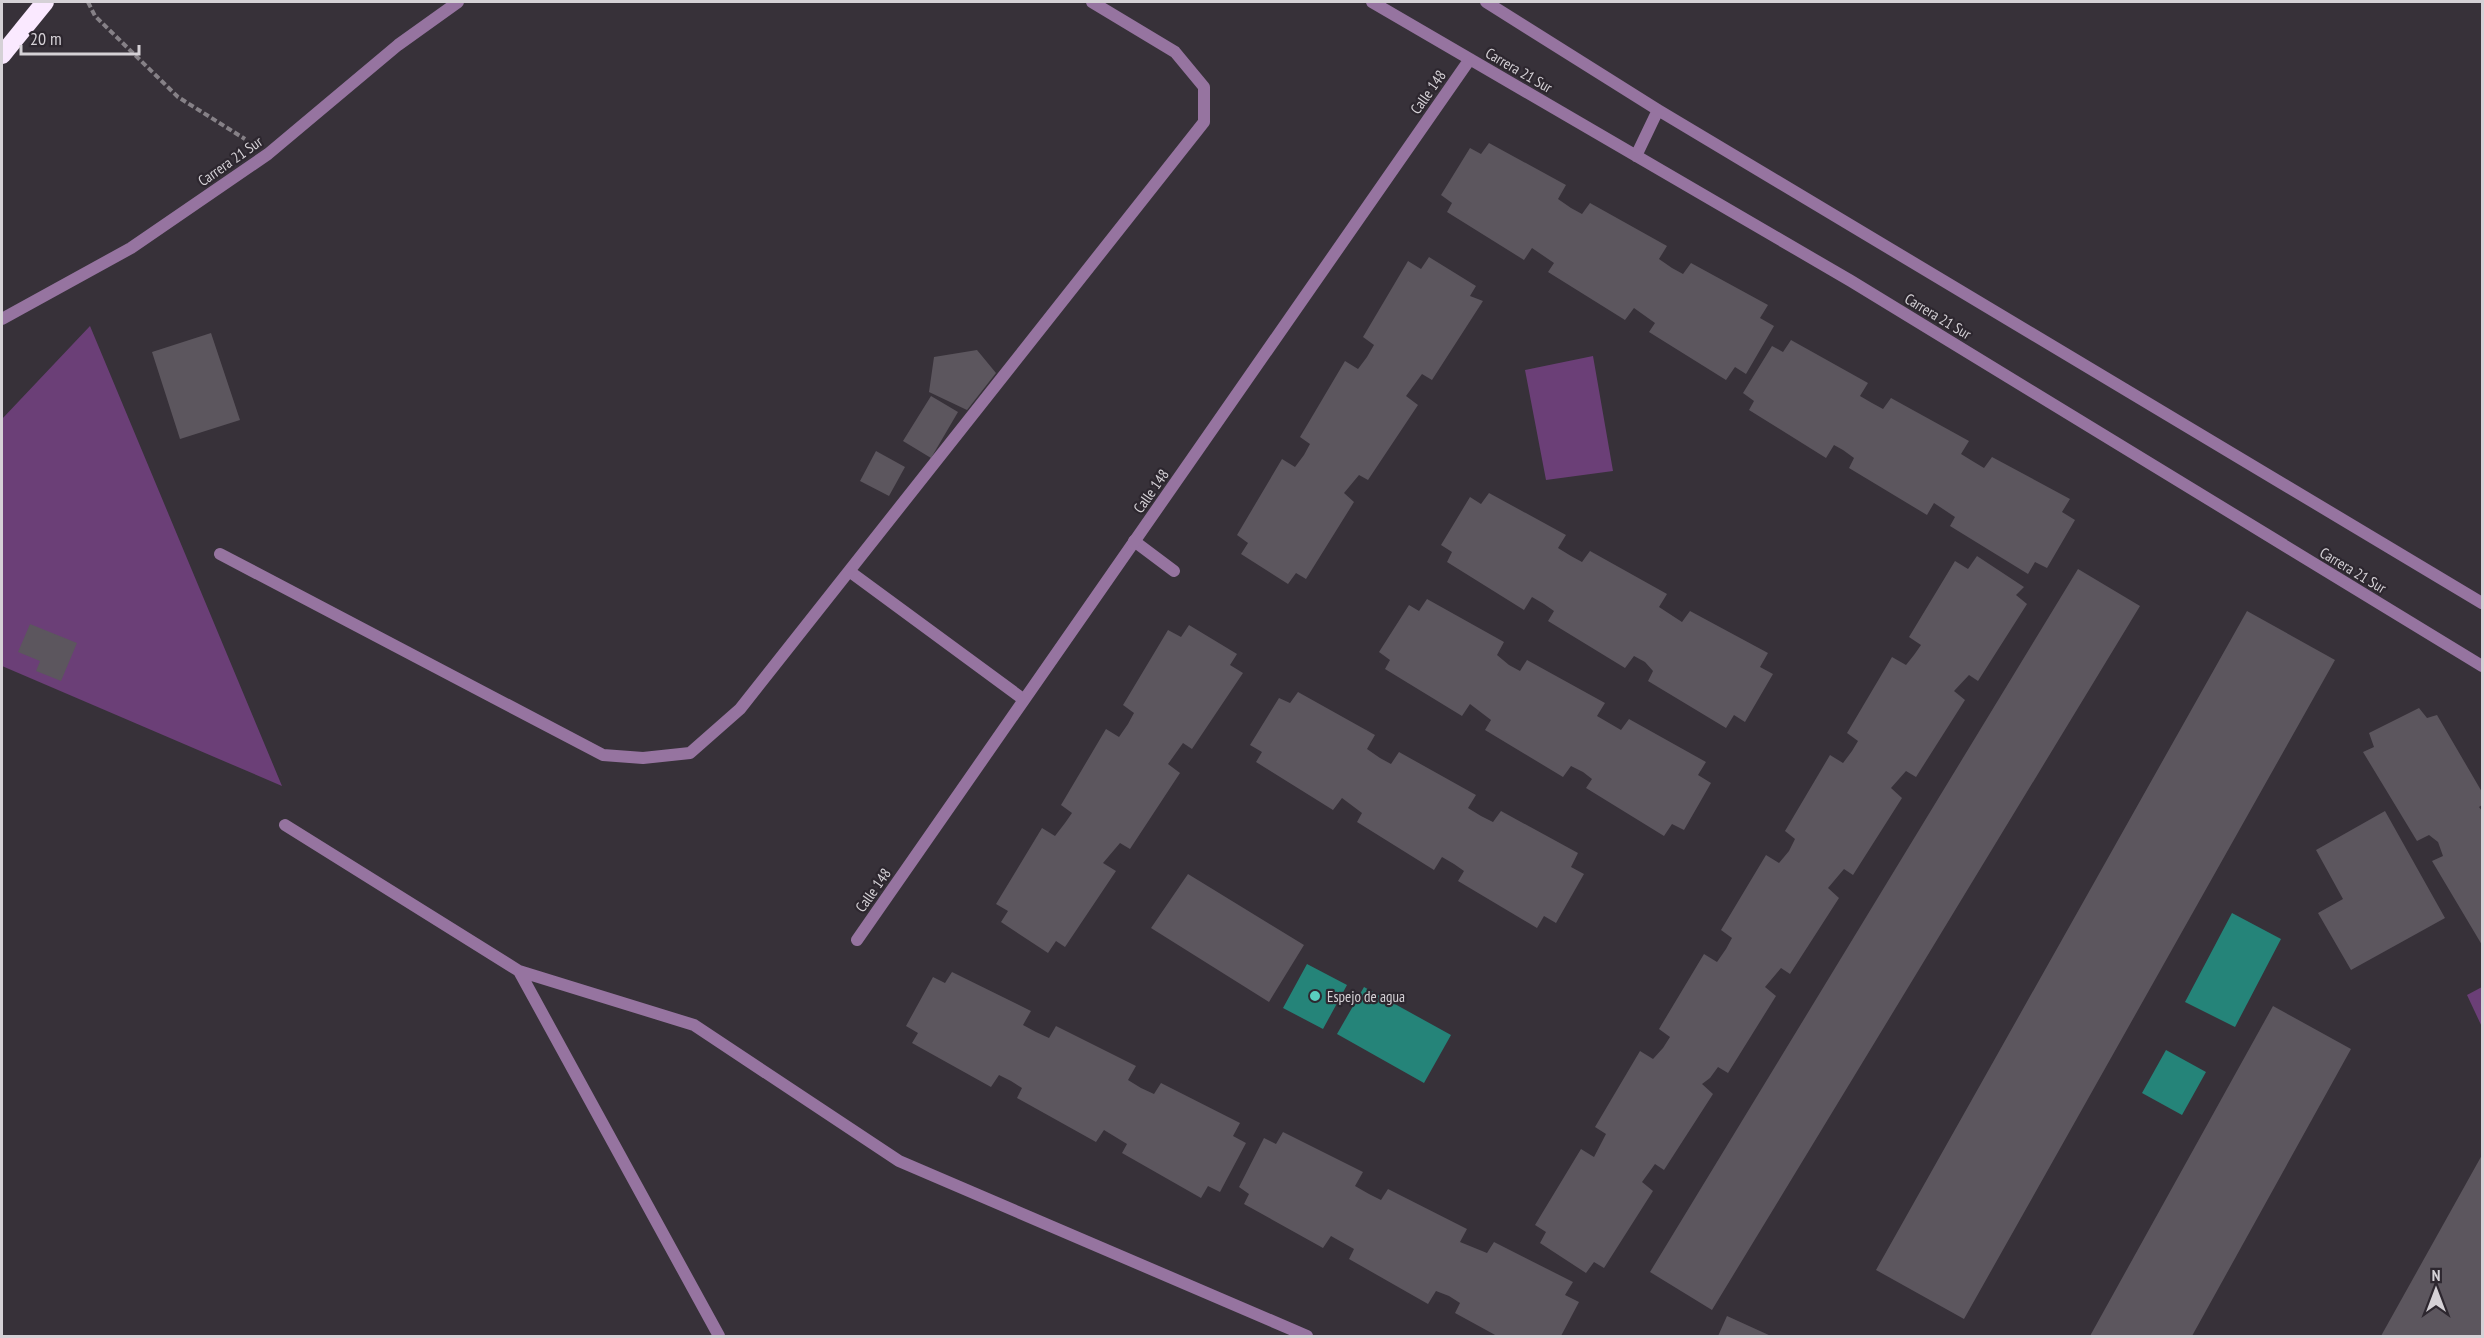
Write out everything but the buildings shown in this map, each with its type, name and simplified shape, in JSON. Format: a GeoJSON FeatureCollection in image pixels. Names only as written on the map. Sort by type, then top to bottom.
{"type":"FeatureCollection","features":[{"type":"Feature","properties":{"kind":"highway"},"geometry":{"type":"LineString","coordinates":[[2,55],[45,2]]}},
{"type":"Feature","properties":{"kind":"street","name":"Carrera 21 Sur"},"geometry":{"type":"LineString","coordinates":[[7,316],[131,248],[268,154],[398,45],[458,2]]}},
{"type":"Feature","properties":{"kind":"street"},"geometry":{"type":"LineString","coordinates":[[220,554],[603,755],[643,758],[690,753],[740,709],[1204,122],[1204,87],[1175,52],[1092,2]]}},
{"type":"Feature","properties":{"kind":"street","name":"Carrera 21 Sur"},"geometry":{"type":"LineString","coordinates":[[1372,2],[1851,281],[2482,666]]}},
{"type":"Feature","properties":{"kind":"street"},"geometry":{"type":"LineString","coordinates":[[1486,2],[1502,6],[1658,110],[2482,603]]}},
{"type":"Feature","properties":{"kind":"street","name":"Calle 148"},"geometry":{"type":"LineString","coordinates":[[856,940],[1470,59]]}},
{"type":"Feature","properties":{"kind":"street"},"geometry":{"type":"LineString","coordinates":[[1636,156],[1658,110]]}},
{"type":"Feature","properties":{"kind":"street"},"geometry":{"type":"LineString","coordinates":[[2,327],[7,316]]}},
{"type":"Feature","properties":{"kind":"street"},"geometry":{"type":"LineString","coordinates":[[1134,541],[1174,571]]}},
{"type":"Feature","properties":{"kind":"street"},"geometry":{"type":"LineString","coordinates":[[849,571],[1023,699]]}},
{"type":"Feature","properties":{"kind":"street"},"geometry":{"type":"LineString","coordinates":[[285,825],[519,971],[694,1024],[898,1161],[1307,1336]]}},
{"type":"Feature","properties":{"kind":"street"},"geometry":{"type":"LineString","coordinates":[[519,971],[719,1336]]}},
{"type":"Feature","properties":{"kind":"path"},"geometry":{"type":"LineString","coordinates":[[88,2],[95,16],[178,97],[268,154]]}},
{"type":"Feature","properties":{"kind":"shaded area"},"geometry":{"type":"Polygon","coordinates":[[[90,326],[282,786],[2,666],[2,419],[90,326]]]}},
{"type":"Feature","properties":{"kind":"shaded area"},"geometry":{"type":"Polygon","coordinates":[[[1593,356],[1613,471],[1546,480],[1525,370],[1593,356]]]}},
{"type":"Feature","properties":{"kind":"shaded area"},"geometry":{"type":"Polygon","coordinates":[[[2232,913],[2281,939],[2235,1027],[2185,1002],[2232,913]]]}},
{"type":"Feature","properties":{"kind":"shaded area","name":"Espejo de agua"},"geometry":{"type":"Polygon","coordinates":[[[1307,964],[1347,985],[1323,1029],[1283,1008],[1307,964]]]}},
{"type":"Feature","properties":{"kind":"shaded area"},"geometry":{"type":"Polygon","coordinates":[[[1364,987],[1451,1035],[1424,1083],[1337,1034],[1364,987]]]}},
{"type":"Feature","properties":{"kind":"shaded area"},"geometry":{"type":"Polygon","coordinates":[[[2482,987],[2482,1027],[2467,995],[2482,987]]]}},
{"type":"Feature","properties":{"kind":"shaded area"},"geometry":{"type":"Polygon","coordinates":[[[2166,1050],[2206,1072],[2182,1115],[2142,1093],[2166,1050]]]}},
{"type":"Feature","properties":{"kind":"place","name":"Espejo de agua"},"geometry":{"type":"Point","coordinates":[1315,996]}}]}
